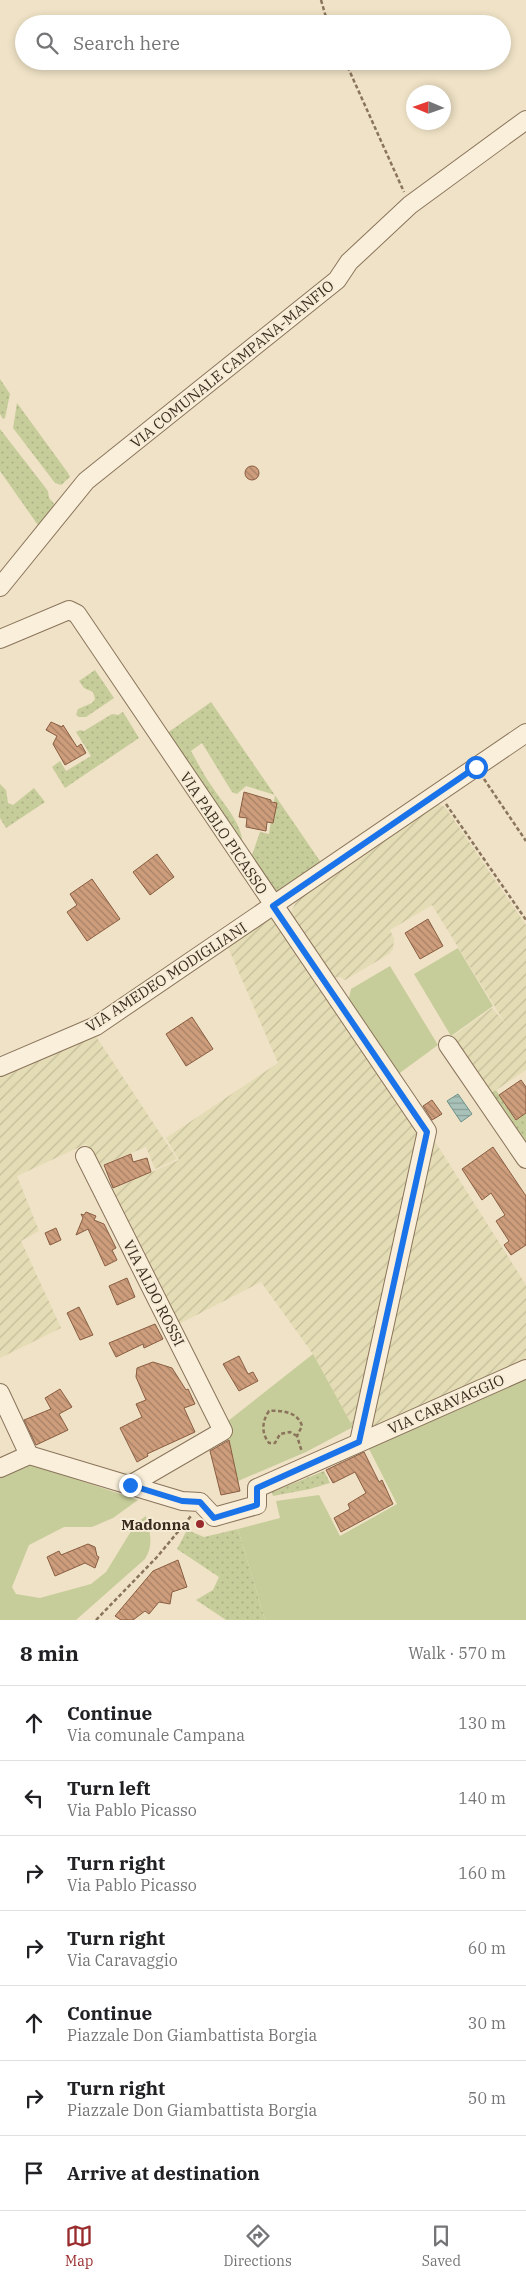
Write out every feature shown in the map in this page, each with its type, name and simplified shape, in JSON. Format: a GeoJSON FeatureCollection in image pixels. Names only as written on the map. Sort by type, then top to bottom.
{"type":"FeatureCollection","features":[{"type":"Feature","properties":{"kind":"street","name":"VIA COMUNALE CAMPANA-MANFIO"},"geometry":{"type":"LineString","coordinates":[[0,588],[86,481],[337,280],[349,262],[410,205],[526,120]]}},
{"type":"Feature","properties":{"kind":"street","name":"VIA PABLO PICASSO"},"geometry":{"type":"LineString","coordinates":[[0,638],[69,610],[77,614],[427,1132],[359,1442]]}},
{"type":"Feature","properties":{"kind":"street","name":"VIA AMEDEO MODIGLIANI"},"geometry":{"type":"LineString","coordinates":[[0,1067],[96,1026],[526,733]]}},
{"type":"Feature","properties":{"kind":"street"},"geometry":{"type":"LineString","coordinates":[[448,1045],[526,1160]]}},
{"type":"Feature","properties":{"kind":"street","name":"VIA ALDO ROSSI"},"geometry":{"type":"LineString","coordinates":[[85,1156],[223,1431],[130,1485]]}},
{"type":"Feature","properties":{"kind":"street","name":"VIA CARAVAGGIO"},"geometry":{"type":"LineString","coordinates":[[130,1485],[182,1501],[200,1502],[214,1518],[257,1505],[257,1488],[526,1369]]}},
{"type":"Feature","properties":{"kind":"street"},"geometry":{"type":"LineString","coordinates":[[0,1393],[29,1455]]}},
{"type":"Feature","properties":{"kind":"street"},"geometry":{"type":"LineString","coordinates":[[0,1468],[29,1455],[130,1485]]}},
{"type":"Feature","properties":{"kind":"path"},"geometry":{"type":"LineString","coordinates":[[321,0],[325,15]]}},
{"type":"Feature","properties":{"kind":"path"},"geometry":{"type":"LineString","coordinates":[[349,70],[410,205]]}},
{"type":"Feature","properties":{"kind":"path"},"geometry":{"type":"LineString","coordinates":[[476,767],[526,841]]}},
{"type":"Feature","properties":{"kind":"path"},"geometry":{"type":"LineString","coordinates":[[438,793],[526,920]]}},
{"type":"Feature","properties":{"kind":"path"},"geometry":{"type":"LineString","coordinates":[[297,1436],[302,1426],[300,1420],[292,1414],[280,1410],[269,1411],[264,1417],[264,1436],[269,1443],[275,1443],[280,1434],[290,1432],[297,1436],[306,1465]]}},
{"type":"Feature","properties":{"kind":"path"},"geometry":{"type":"LineString","coordinates":[[96,1620],[157,1557],[188,1521]]}},
{"type":"Feature","properties":{"kind":"shaded area"},"geometry":{"type":"Polygon","coordinates":[[[437,804],[445,807],[526,925],[526,1070],[490,1094],[453,1036],[492,1008],[505,1023],[432,905],[390,930],[394,939],[393,949],[389,954],[345,980],[340,977],[332,978],[290,915],[298,897],[437,804]]]}},
{"type":"Feature","properties":{"kind":"shaded area"},"geometry":{"type":"Polygon","coordinates":[[[274,916],[421,1133],[353,1427],[313,1354],[261,1282],[177,1325],[109,1191],[179,1160],[166,1138],[278,1063],[227,945],[266,917],[274,916]]]}},
{"type":"Feature","properties":{"kind":"shaded area"},"geometry":{"type":"Polygon","coordinates":[[[95,1035],[177,1159],[155,1169],[146,1147],[102,1165],[110,1186],[107,1186],[86,1144],[17,1176],[39,1231],[21,1241],[61,1328],[0,1358],[0,1076],[95,1035]]]}},
{"type":"Feature","properties":{"kind":"shaded area"},"geometry":{"type":"Polygon","coordinates":[[[434,1140],[526,1285],[526,1363],[367,1433],[430,1143],[434,1140]]]}},
{"type":"Feature","properties":{"kind":"green space"},"geometry":{"type":"Polygon","coordinates":[[[0,379],[10,394],[5,418],[3,419],[0,414],[0,379]]]}},
{"type":"Feature","properties":{"kind":"green space"},"geometry":{"type":"Polygon","coordinates":[[[17,403],[68,473],[70,477],[61,485],[55,483],[13,428],[17,403]]]}},
{"type":"Feature","properties":{"kind":"green space"},"geometry":{"type":"Polygon","coordinates":[[[0,429],[48,491],[49,498],[56,506],[40,528],[0,471],[0,429]]]}},
{"type":"Feature","properties":{"kind":"green space"},"geometry":{"type":"Polygon","coordinates":[[[95,670],[114,698],[86,717],[79,717],[76,715],[78,709],[92,703],[95,699],[93,692],[84,688],[79,681],[95,670]]]}},
{"type":"Feature","properties":{"kind":"green space"},"geometry":{"type":"Polygon","coordinates":[[[211,702],[275,795],[246,786],[237,794],[232,792],[202,743],[191,751],[237,825],[241,833],[242,849],[163,736],[211,702]]]}},
{"type":"Feature","properties":{"kind":"green space"},"geometry":{"type":"Polygon","coordinates":[[[123,712],[139,738],[65,788],[52,767],[60,761],[66,771],[91,756],[76,732],[84,731],[112,714],[118,715],[123,712]]]}},
{"type":"Feature","properties":{"kind":"green space"},"geometry":{"type":"Polygon","coordinates":[[[0,784],[6,790],[8,803],[13,805],[34,788],[45,802],[6,828],[0,818],[0,784]]]}},
{"type":"Feature","properties":{"kind":"green space"},"geometry":{"type":"Polygon","coordinates":[[[275,795],[322,864],[275,894],[251,858],[260,832],[269,834],[275,795]]]}},
{"type":"Feature","properties":{"kind":"green space"},"geometry":{"type":"Polygon","coordinates":[[[458,948],[493,1006],[451,1036],[414,974],[458,948]]]}},
{"type":"Feature","properties":{"kind":"green space"},"geometry":{"type":"Polygon","coordinates":[[[390,966],[438,1045],[397,1075],[348,1002],[351,989],[390,966]]]}},
{"type":"Feature","properties":{"kind":"green space"},"geometry":{"type":"Polygon","coordinates":[[[496,1090],[516,1120],[526,1113],[526,1147],[490,1094],[496,1090]]]}},
{"type":"Feature","properties":{"kind":"green space"},"geometry":{"type":"Polygon","coordinates":[[[313,1354],[353,1427],[306,1452],[238,1481],[229,1448],[231,1448],[228,1437],[231,1434],[228,1421],[313,1354]]]}},
{"type":"Feature","properties":{"kind":"green space"},"geometry":{"type":"Polygon","coordinates":[[[526,1373],[526,1620],[265,1620],[238,1529],[280,1518],[276,1501],[319,1495],[340,1536],[397,1504],[366,1443],[526,1373]]]}},
{"type":"Feature","properties":{"kind":"green space"},"geometry":{"type":"Polygon","coordinates":[[[28,1463],[138,1500],[113,1518],[92,1527],[64,1527],[29,1545],[12,1587],[16,1594],[40,1598],[91,1584],[106,1572],[136,1523],[146,1516],[150,1533],[150,1549],[145,1559],[76,1620],[0,1620],[0,1475],[28,1463]]]}},
{"type":"Feature","properties":{"kind":"green space"},"geometry":{"type":"Polygon","coordinates":[[[324,1471],[330,1483],[273,1496],[272,1492],[324,1471]]]}},
{"type":"Feature","properties":{"kind":"green space"},"geometry":{"type":"Polygon","coordinates":[[[238,1529],[265,1620],[226,1620],[196,1600],[213,1590],[219,1577],[177,1549],[187,1530],[204,1537],[238,1529]]]}},
{"type":"Feature","properties":{"kind":"water"},"geometry":{"type":"Polygon","coordinates":[[[458,1094],[472,1114],[461,1122],[447,1101],[458,1094]]]}},
{"type":"Feature","properties":{"kind":"building"},"geometry":{"type":"Polygon","coordinates":[[[249,466],[255,466],[259,473],[255,480],[249,480],[245,476],[245,470],[249,466]]]}},
{"type":"Feature","properties":{"kind":"building"},"geometry":{"type":"Polygon","coordinates":[[[51,722],[62,727],[63,725],[77,747],[81,744],[86,753],[65,765],[53,744],[57,736],[46,730],[51,722]]]}},
{"type":"Feature","properties":{"kind":"building"},"geometry":{"type":"Polygon","coordinates":[[[244,792],[277,803],[273,823],[267,822],[266,831],[246,827],[247,818],[239,817],[244,792]]]}},
{"type":"Feature","properties":{"kind":"building"},"geometry":{"type":"Polygon","coordinates":[[[157,854],[174,877],[150,895],[133,872],[157,854]]]}},
{"type":"Feature","properties":{"kind":"building"},"geometry":{"type":"Polygon","coordinates":[[[92,879],[120,919],[87,941],[67,912],[77,905],[70,894],[92,879]]]}},
{"type":"Feature","properties":{"kind":"building"},"geometry":{"type":"Polygon","coordinates":[[[428,919],[443,946],[420,959],[405,933],[428,919]]]}},
{"type":"Feature","properties":{"kind":"building"},"geometry":{"type":"Polygon","coordinates":[[[192,1017],[213,1049],[186,1066],[166,1034],[192,1017]]]}},
{"type":"Feature","properties":{"kind":"building"},"geometry":{"type":"Polygon","coordinates":[[[521,1080],[526,1087],[526,1113],[516,1120],[499,1095],[521,1080]]]}},
{"type":"Feature","properties":{"kind":"building"},"geometry":{"type":"Polygon","coordinates":[[[432,1100],[442,1114],[432,1120],[423,1106],[432,1100]]]}},
{"type":"Feature","properties":{"kind":"building"},"geometry":{"type":"Polygon","coordinates":[[[493,1147],[526,1196],[526,1245],[511,1255],[504,1245],[509,1241],[496,1221],[505,1215],[491,1193],[482,1200],[462,1169],[493,1147]]]}},
{"type":"Feature","properties":{"kind":"building"},"geometry":{"type":"Polygon","coordinates":[[[131,1154],[133,1162],[147,1158],[151,1172],[113,1188],[104,1165],[131,1154]]]}},
{"type":"Feature","properties":{"kind":"building"},"geometry":{"type":"Polygon","coordinates":[[[86,1212],[96,1216],[94,1220],[104,1224],[116,1248],[112,1250],[117,1260],[105,1266],[88,1229],[76,1235],[83,1218],[81,1214],[84,1215],[86,1212]]]}},
{"type":"Feature","properties":{"kind":"building"},"geometry":{"type":"Polygon","coordinates":[[[56,1228],[61,1240],[50,1245],[45,1233],[56,1228]]]}},
{"type":"Feature","properties":{"kind":"building"},"geometry":{"type":"Polygon","coordinates":[[[127,1278],[135,1297],[117,1305],[109,1286],[127,1278]]]}},
{"type":"Feature","properties":{"kind":"building"},"geometry":{"type":"Polygon","coordinates":[[[79,1307],[93,1335],[80,1340],[67,1313],[79,1307]]]}},
{"type":"Feature","properties":{"kind":"building"},"geometry":{"type":"Polygon","coordinates":[[[155,1324],[163,1339],[144,1348],[143,1344],[116,1357],[109,1343],[155,1324]]]}},
{"type":"Feature","properties":{"kind":"building"},"geometry":{"type":"Polygon","coordinates":[[[239,1356],[248,1374],[253,1372],[258,1381],[239,1391],[223,1364],[239,1356]]]}},
{"type":"Feature","properties":{"kind":"building"},"geometry":{"type":"Polygon","coordinates":[[[153,1362],[172,1368],[186,1390],[188,1389],[195,1404],[184,1408],[195,1432],[147,1454],[148,1456],[137,1462],[120,1428],[142,1417],[136,1404],[146,1400],[136,1377],[137,1368],[153,1362]]]}},
{"type":"Feature","properties":{"kind":"building"},"geometry":{"type":"Polygon","coordinates":[[[60,1389],[72,1407],[59,1414],[68,1430],[36,1445],[24,1420],[51,1409],[45,1398],[60,1389]]]}},
{"type":"Feature","properties":{"kind":"building"},"geometry":{"type":"Polygon","coordinates":[[[229,1440],[240,1491],[221,1495],[210,1451],[229,1440]]]}},
{"type":"Feature","properties":{"kind":"building"},"geometry":{"type":"Polygon","coordinates":[[[364,1452],[379,1482],[382,1480],[393,1504],[341,1532],[334,1518],[350,1509],[348,1504],[366,1493],[355,1472],[333,1483],[326,1470],[364,1452]]]}},
{"type":"Feature","properties":{"kind":"building"},"geometry":{"type":"Polygon","coordinates":[[[88,1544],[95,1547],[99,1557],[95,1568],[85,1563],[55,1576],[47,1557],[59,1551],[61,1555],[88,1544]]]}},
{"type":"Feature","properties":{"kind":"building"},"geometry":{"type":"Polygon","coordinates":[[[178,1560],[187,1587],[172,1592],[170,1604],[159,1602],[149,1614],[145,1611],[133,1620],[121,1620],[115,1616],[153,1571],[178,1560]]]}},
{"type":"Feature","properties":{"kind":"place","name":"Madonna"},"geometry":{"type":"Point","coordinates":[200,1524]}},
{"type":"Feature","properties":{"kind":"route"},"geometry":{"type":"LineString","coordinates":[[130,1485],[182,1501],[200,1502],[214,1518],[257,1505],[257,1488],[359,1442],[427,1132],[273,906],[476,767]]}}]}
